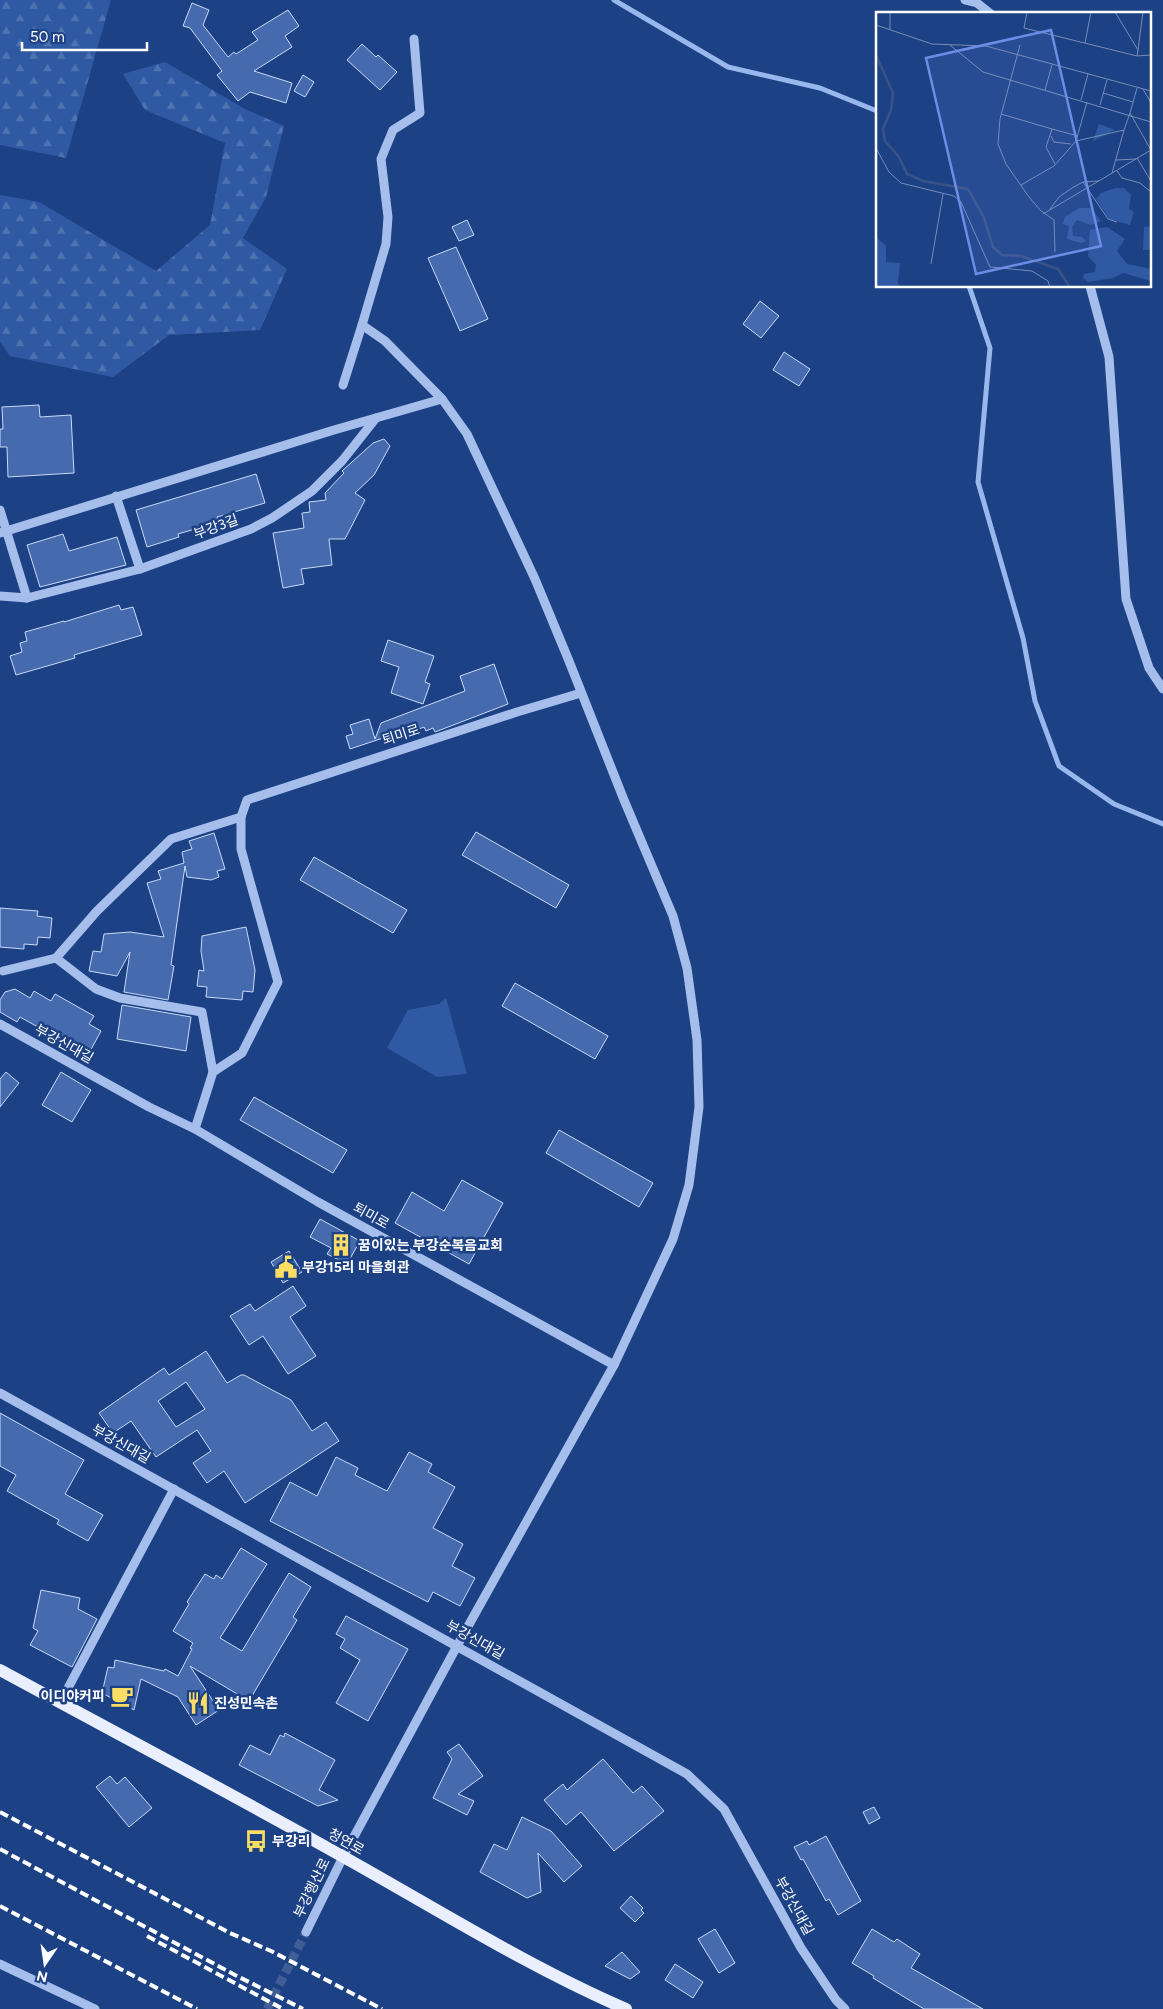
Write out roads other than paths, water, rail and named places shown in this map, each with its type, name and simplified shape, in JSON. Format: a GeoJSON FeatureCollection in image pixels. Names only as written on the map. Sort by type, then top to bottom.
{"type":"FeatureCollection","features":[{"type":"Feature","properties":{"kind":"main road","name":"청연로"},"geometry":{"type":"LineString","coordinates":[[0,1670],[512,1951],[604,2000],[626,2009]]}},
{"type":"Feature","properties":{"kind":"street"},"geometry":{"type":"LineString","coordinates":[[965,0],[978,3],[989,12]]}},
{"type":"Feature","properties":{"kind":"street"},"geometry":{"type":"LineString","coordinates":[[343,385],[386,244],[388,218],[381,159],[393,130],[420,113],[414,39]]}},
{"type":"Feature","properties":{"kind":"street"},"geometry":{"type":"LineString","coordinates":[[1091,288],[1109,357],[1126,599],[1149,668],[1163,689]]}},
{"type":"Feature","properties":{"kind":"street","name":"부강행산로"},"geometry":{"type":"LineString","coordinates":[[306,1932],[343,1857],[457,1646],[614,1366],[674,1239],[689,1185],[699,1107],[697,1040],[687,968],[673,916],[534,579],[467,434],[442,399],[385,341],[362,325]]}},
{"type":"Feature","properties":{"kind":"street"},"geometry":{"type":"LineString","coordinates":[[3,532],[116,496],[442,399]]}},
{"type":"Feature","properties":{"kind":"street","name":"부강3길"},"geometry":{"type":"LineString","coordinates":[[0,596],[26,598],[140,569],[251,529],[272,518],[318,485],[342,461],[377,418]]}},
{"type":"Feature","properties":{"kind":"street"},"geometry":{"type":"LineString","coordinates":[[116,496],[140,569]]}},
{"type":"Feature","properties":{"kind":"street"},"geometry":{"type":"LineString","coordinates":[[0,510],[3,532],[26,598]]}},
{"type":"Feature","properties":{"kind":"street","name":"퇴미로"},"geometry":{"type":"LineString","coordinates":[[241,817],[247,800],[581,693]]}},
{"type":"Feature","properties":{"kind":"street"},"geometry":{"type":"LineString","coordinates":[[1,972],[56,958],[96,911],[171,839],[241,817],[241,849],[278,982],[242,1053],[213,1072]]}},
{"type":"Feature","properties":{"kind":"street"},"geometry":{"type":"LineString","coordinates":[[56,958],[96,989],[120,998],[202,1012],[213,1072],[196,1128]]}},
{"type":"Feature","properties":{"kind":"street","name":"부강신대길"},"geometry":{"type":"LineString","coordinates":[[0,1024],[149,1107],[196,1128]]}},
{"type":"Feature","properties":{"kind":"street","name":"퇴미로"},"geometry":{"type":"LineString","coordinates":[[196,1128],[318,1202],[614,1366]]}},
{"type":"Feature","properties":{"kind":"street","name":"부강신대길"},"geometry":{"type":"LineString","coordinates":[[0,1393],[687,1774],[724,1809],[802,1948],[836,2000],[845,2009]]}},
{"type":"Feature","properties":{"kind":"street"},"geometry":{"type":"LineString","coordinates":[[60,1703],[174,1489]]}},
{"type":"Feature","properties":{"kind":"street"},"geometry":{"type":"LineString","coordinates":[[0,1964],[95,2009]]}},
{"type":"Feature","properties":{"kind":"waterway"},"geometry":{"type":"LineString","coordinates":[[614,0],[728,67],[820,88],[876,111]]}},
{"type":"Feature","properties":{"kind":"waterway"},"geometry":{"type":"LineString","coordinates":[[970,288],[990,348],[978,482],[1023,638],[1035,701],[1059,766],[1114,804],[1163,824]]}},
{"type":"Feature","properties":{"kind":"tunnel"},"geometry":{"type":"LineString","coordinates":[[267,2009],[306,1932]]}},
{"type":"Feature","properties":{"kind":"railway"},"geometry":{"type":"LineString","coordinates":[[0,1812],[230,1933],[271,1951],[382,2009]]}},
{"type":"Feature","properties":{"kind":"railway"},"geometry":{"type":"LineString","coordinates":[[0,1849],[235,1975],[303,2009]]}},
{"type":"Feature","properties":{"kind":"railway"},"geometry":{"type":"LineString","coordinates":[[0,1906],[197,2009]]}},
{"type":"Feature","properties":{"kind":"railway"},"geometry":{"type":"LineString","coordinates":[[147,1936],[283,2009]]}},
{"type":"Feature","properties":{"kind":"place","name":"꿈이있는 부강순복음교회"},"geometry":{"type":"Point","coordinates":[341,1245]}},
{"type":"Feature","properties":{"kind":"place","name":"부강15리 마을회관"},"geometry":{"type":"Point","coordinates":[286,1267]}},
{"type":"Feature","properties":{"kind":"place","name":"이디야커피"},"geometry":{"type":"Point","coordinates":[122,1696]}},
{"type":"Feature","properties":{"kind":"place","name":"진성민속촌"},"geometry":{"type":"Point","coordinates":[198,1703]}},
{"type":"Feature","properties":{"kind":"place","name":"부강리"},"geometry":{"type":"Point","coordinates":[256,1841]}}]}
